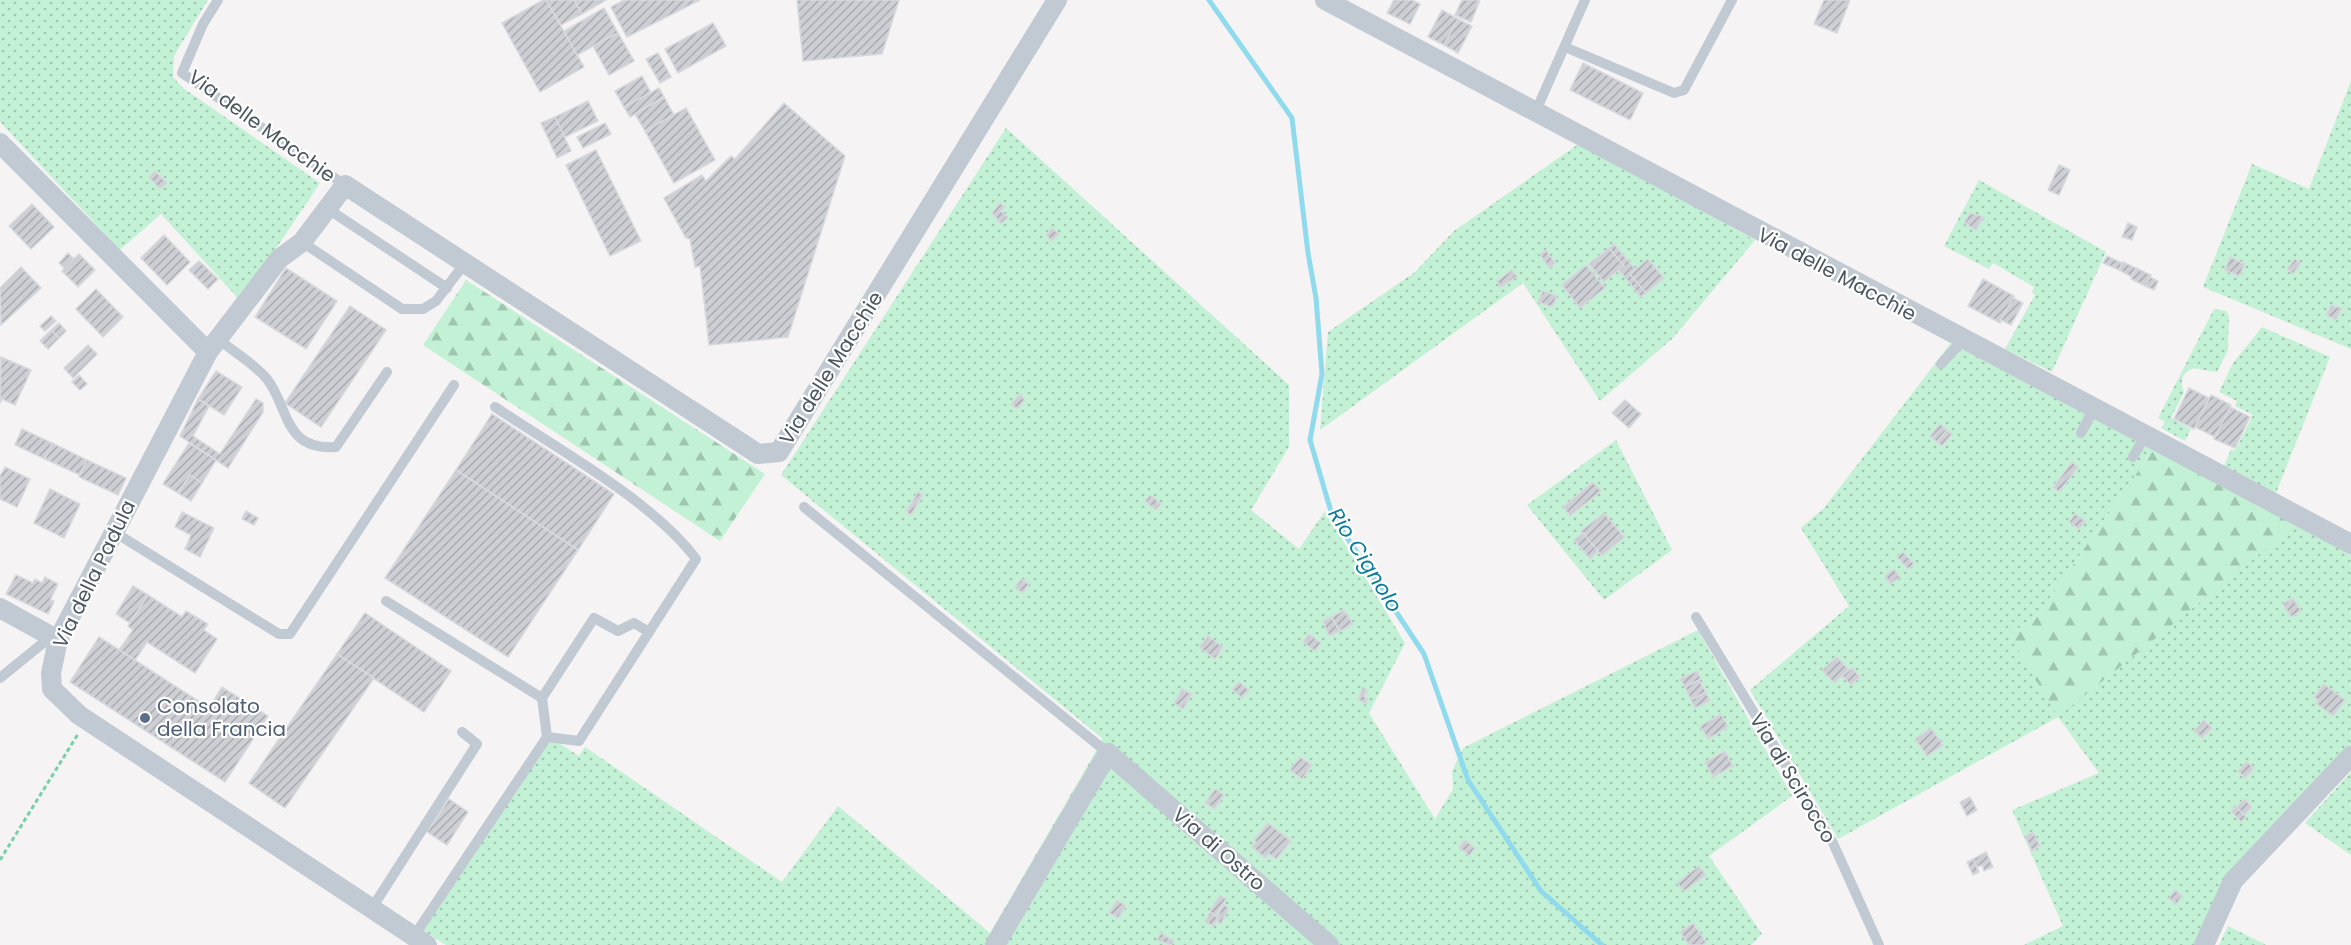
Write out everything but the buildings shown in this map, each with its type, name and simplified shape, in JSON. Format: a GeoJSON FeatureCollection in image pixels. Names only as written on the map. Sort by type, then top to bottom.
{"type":"FeatureCollection","features":[{"type":"Feature","properties":{"kind":"street","name":"Via delle Macchie"},"geometry":{"type":"LineString","coordinates":[[212,345],[279,259],[302,242],[345,185],[758,454],[779,452],[1057,0]]}},
{"type":"Feature","properties":{"kind":"street","name":"Via delle Macchie"},"geometry":{"type":"LineString","coordinates":[[1325,0],[2145,436],[2198,457],[2351,544]]}},
{"type":"Feature","properties":{"kind":"street"},"geometry":{"type":"LineString","coordinates":[[0,143],[212,345]]}},
{"type":"Feature","properties":{"kind":"street","name":"Via della Padula"},"geometry":{"type":"LineString","coordinates":[[212,345],[58,640],[51,673],[52,689],[87,720],[421,941]]}},
{"type":"Feature","properties":{"kind":"street"},"geometry":{"type":"LineString","coordinates":[[0,608],[58,640]]}},
{"type":"Feature","properties":{"kind":"street"},"geometry":{"type":"LineString","coordinates":[[995,945],[1109,750]]}},
{"type":"Feature","properties":{"kind":"street","name":"Via di Ostro"},"geometry":{"type":"LineString","coordinates":[[1109,750],[1329,945]]}},
{"type":"Feature","properties":{"kind":"street"},"geometry":{"type":"LineString","coordinates":[[2204,945],[2233,881],[2351,756]]}},
{"type":"Feature","properties":{"kind":"lane","name":"Via delle Macchie"},"geometry":{"type":"LineString","coordinates":[[218,0],[203,24],[182,73],[345,185]]}},
{"type":"Feature","properties":{"kind":"lane"},"geometry":{"type":"LineString","coordinates":[[1535,113],[1585,0]]}},
{"type":"Feature","properties":{"kind":"lane"},"geometry":{"type":"LineString","coordinates":[[1565,47],[1674,93],[1684,90],[1732,0]]}},
{"type":"Feature","properties":{"kind":"lane"},"geometry":{"type":"LineString","coordinates":[[328,209],[447,288]]}},
{"type":"Feature","properties":{"kind":"lane"},"geometry":{"type":"LineString","coordinates":[[302,242],[402,309],[423,309],[436,301],[465,263]]}},
{"type":"Feature","properties":{"kind":"lane"},"geometry":{"type":"LineString","coordinates":[[1941,364],[1963,340]]}},
{"type":"Feature","properties":{"kind":"lane"},"geometry":{"type":"LineString","coordinates":[[212,345],[267,379],[291,429],[319,448],[336,447],[387,372]]}},
{"type":"Feature","properties":{"kind":"lane"},"geometry":{"type":"LineString","coordinates":[[114,532],[279,634],[290,634],[454,385]]}},
{"type":"Feature","properties":{"kind":"lane"},"geometry":{"type":"LineString","coordinates":[[495,407],[620,490],[680,537],[696,559],[579,741],[547,737]]}},
{"type":"Feature","properties":{"kind":"lane"},"geometry":{"type":"LineString","coordinates":[[2081,433],[2094,409]]}},
{"type":"Feature","properties":{"kind":"lane"},"geometry":{"type":"LineString","coordinates":[[2133,457],[2145,436]]}},
{"type":"Feature","properties":{"kind":"lane"},"geometry":{"type":"LineString","coordinates":[[804,507],[1109,750]]}},
{"type":"Feature","properties":{"kind":"lane"},"geometry":{"type":"LineString","coordinates":[[386,602],[542,698]]}},
{"type":"Feature","properties":{"kind":"lane","name":"Via di Scirocco"},"geometry":{"type":"LineString","coordinates":[[1696,617],[1833,843],[1879,945]]}},
{"type":"Feature","properties":{"kind":"lane"},"geometry":{"type":"LineString","coordinates":[[421,941],[547,737],[542,698],[594,618],[618,631],[634,623],[649,632]]}},
{"type":"Feature","properties":{"kind":"lane"},"geometry":{"type":"LineString","coordinates":[[0,678],[42,643],[58,640]]}},
{"type":"Feature","properties":{"kind":"lane"},"geometry":{"type":"LineString","coordinates":[[372,908],[477,744],[462,732]]}},
{"type":"Feature","properties":{"kind":"path"},"geometry":{"type":"LineString","coordinates":[[0,860],[87,720]]}},
{"type":"Feature","properties":{"kind":"green space"},"geometry":{"type":"Polygon","coordinates":[[[0,0],[208,0],[174,56],[173,77],[183,88],[320,183],[277,247],[237,297],[161,214],[120,250],[0,122],[0,0]]]}},
{"type":"Feature","properties":{"kind":"green space"},"geometry":{"type":"Polygon","coordinates":[[[2351,81],[2351,349],[2203,287],[2252,164],[2309,189],[2351,81]]]}},
{"type":"Feature","properties":{"kind":"green space"},"geometry":{"type":"Polygon","coordinates":[[[1006,128],[1289,385],[1289,447],[1251,510],[1299,549],[1325,511],[1405,643],[1369,713],[1435,819],[1453,789],[1452,771],[1463,748],[1698,630],[1792,796],[1709,856],[1762,934],[1751,945],[446,945],[419,928],[546,735],[579,756],[585,747],[782,882],[838,806],[990,933],[1103,739],[781,475],[1006,128]]]}},
{"type":"Feature","properties":{"kind":"green space"},"geometry":{"type":"Polygon","coordinates":[[[1580,143],[1755,240],[1673,338],[1600,401],[1523,283],[1320,430],[1328,332],[1415,272],[1454,231],[1580,143]]]}},
{"type":"Feature","properties":{"kind":"green space"},"geometry":{"type":"Polygon","coordinates":[[[1979,180],[2106,252],[2052,372],[2005,349],[2035,295],[2032,292],[2034,287],[1993,263],[1989,269],[1944,246],[1979,180]]]}},
{"type":"Feature","properties":{"kind":"green space"},"geometry":{"type":"Polygon","coordinates":[[[466,280],[765,474],[720,541],[423,345],[466,280]]]}},
{"type":"Feature","properties":{"kind":"green space"},"geometry":{"type":"Polygon","coordinates":[[[2214,309],[2226,311],[2229,316],[2228,350],[2217,372],[2193,368],[2182,378],[2184,392],[2171,418],[2191,429],[2185,441],[2161,428],[2165,422],[2158,418],[2214,309]]]}},
{"type":"Feature","properties":{"kind":"green space"},"geometry":{"type":"Polygon","coordinates":[[[2262,327],[2330,357],[2276,493],[2224,466],[2231,449],[2235,451],[2253,415],[2235,406],[2237,401],[2219,392],[2233,363],[2262,327]]]}},
{"type":"Feature","properties":{"kind":"green space"},"geometry":{"type":"Polygon","coordinates":[[[1951,343],[2153,450],[2038,615],[2009,635],[2297,524],[2351,554],[2351,746],[2225,882],[2196,945],[2024,945],[2063,926],[2012,810],[2099,773],[2058,717],[1838,839],[1750,690],[1849,606],[1801,528],[1824,508],[1951,343]]]}},
{"type":"Feature","properties":{"kind":"green space"},"geometry":{"type":"Polygon","coordinates":[[[1616,440],[1672,550],[1604,600],[1527,505],[1616,440]]]}},
{"type":"Feature","properties":{"kind":"green space"},"geometry":{"type":"Polygon","coordinates":[[[2153,450],[2297,524],[2058,717],[2009,635],[2038,615],[2153,450]]]}},
{"type":"Feature","properties":{"kind":"green space"},"geometry":{"type":"Polygon","coordinates":[[[2351,772],[2351,855],[2305,823],[2351,772]]]}},
{"type":"Feature","properties":{"kind":"green space"},"geometry":{"type":"Polygon","coordinates":[[[2228,926],[2266,945],[2219,945],[2228,926]]]}},
{"type":"Feature","properties":{"kind":"waterway","name":"Rio Cignolo"},"geometry":{"type":"LineString","coordinates":[[1209,0],[1292,118],[1308,253],[1316,298],[1322,374],[1310,440],[1332,515],[1424,654],[1468,780],[1541,891],[1602,945]]}},
{"type":"Feature","properties":{"kind":"place","name":"Consolato della Francia"},"geometry":{"type":"Point","coordinates":[145,718]}}]}
